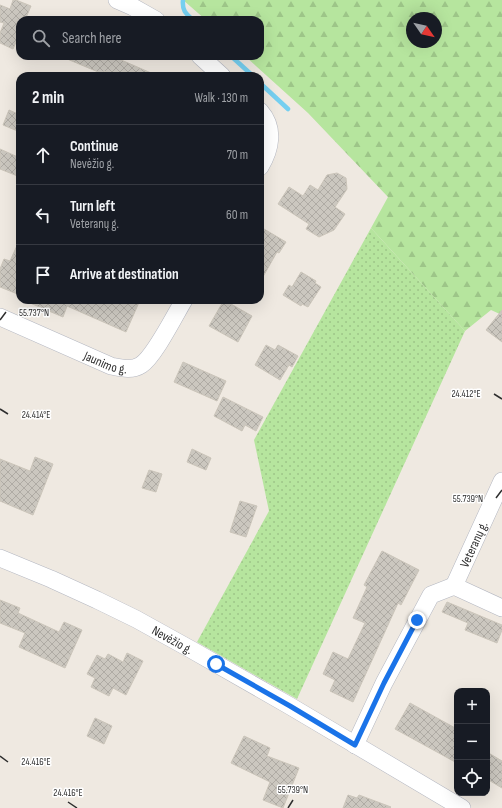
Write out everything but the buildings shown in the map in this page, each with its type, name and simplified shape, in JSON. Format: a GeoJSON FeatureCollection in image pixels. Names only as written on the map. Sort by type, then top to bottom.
{"type":"FeatureCollection","features":[{"type":"Feature","properties":{"kind":"street"},"geometry":{"type":"LineString","coordinates":[[117,0],[134,7],[149,16]]}},
{"type":"Feature","properties":{"kind":"street"},"geometry":{"type":"LineString","coordinates":[[204,60],[218,72]]}},
{"type":"Feature","properties":{"kind":"street"},"geometry":{"type":"LineString","coordinates":[[264,116],[268,122],[270,136],[269,149],[264,160]]}},
{"type":"Feature","properties":{"kind":"street","name":"Jaunimo g."},"geometry":{"type":"LineString","coordinates":[[0,317],[111,366],[130,369],[141,365],[150,357],[182,304]]}},
{"type":"Feature","properties":{"kind":"street","name":"Veteranų g."},"geometry":{"type":"LineString","coordinates":[[454,586],[502,481]]}},
{"type":"Feature","properties":{"kind":"street","name":"Nevėžio g."},"geometry":{"type":"LineString","coordinates":[[0,558],[51,579],[136,619],[290,706],[462,808]]}},
{"type":"Feature","properties":{"kind":"street"},"geometry":{"type":"LineString","coordinates":[[355,745],[384,683],[431,596],[454,586],[502,608]]}},
{"type":"Feature","properties":{"kind":"green space"},"geometry":{"type":"Polygon","coordinates":[[[183,0],[502,0],[502,315],[491,310],[465,331],[371,228],[388,197],[308,113],[249,60],[264,60],[264,16],[201,16],[183,0]]]}},
{"type":"Feature","properties":{"kind":"green space"},"geometry":{"type":"Polygon","coordinates":[[[371,228],[465,331],[297,699],[197,642],[269,511],[254,440],[371,228]]]}},
{"type":"Feature","properties":{"kind":"waterway"},"geometry":{"type":"LineString","coordinates":[[183,0],[183,6],[189,16]]}},
{"type":"Feature","properties":{"kind":"waterway"},"geometry":{"type":"LineString","coordinates":[[235,60],[249,72]]}},
{"type":"Feature","properties":{"kind":"waterway"},"geometry":{"type":"LineString","coordinates":[[264,87],[288,109]]}},
{"type":"Feature","properties":{"kind":"route"},"geometry":{"type":"LineString","coordinates":[[216,664],[355,745],[384,683],[417,620]]}}]}
